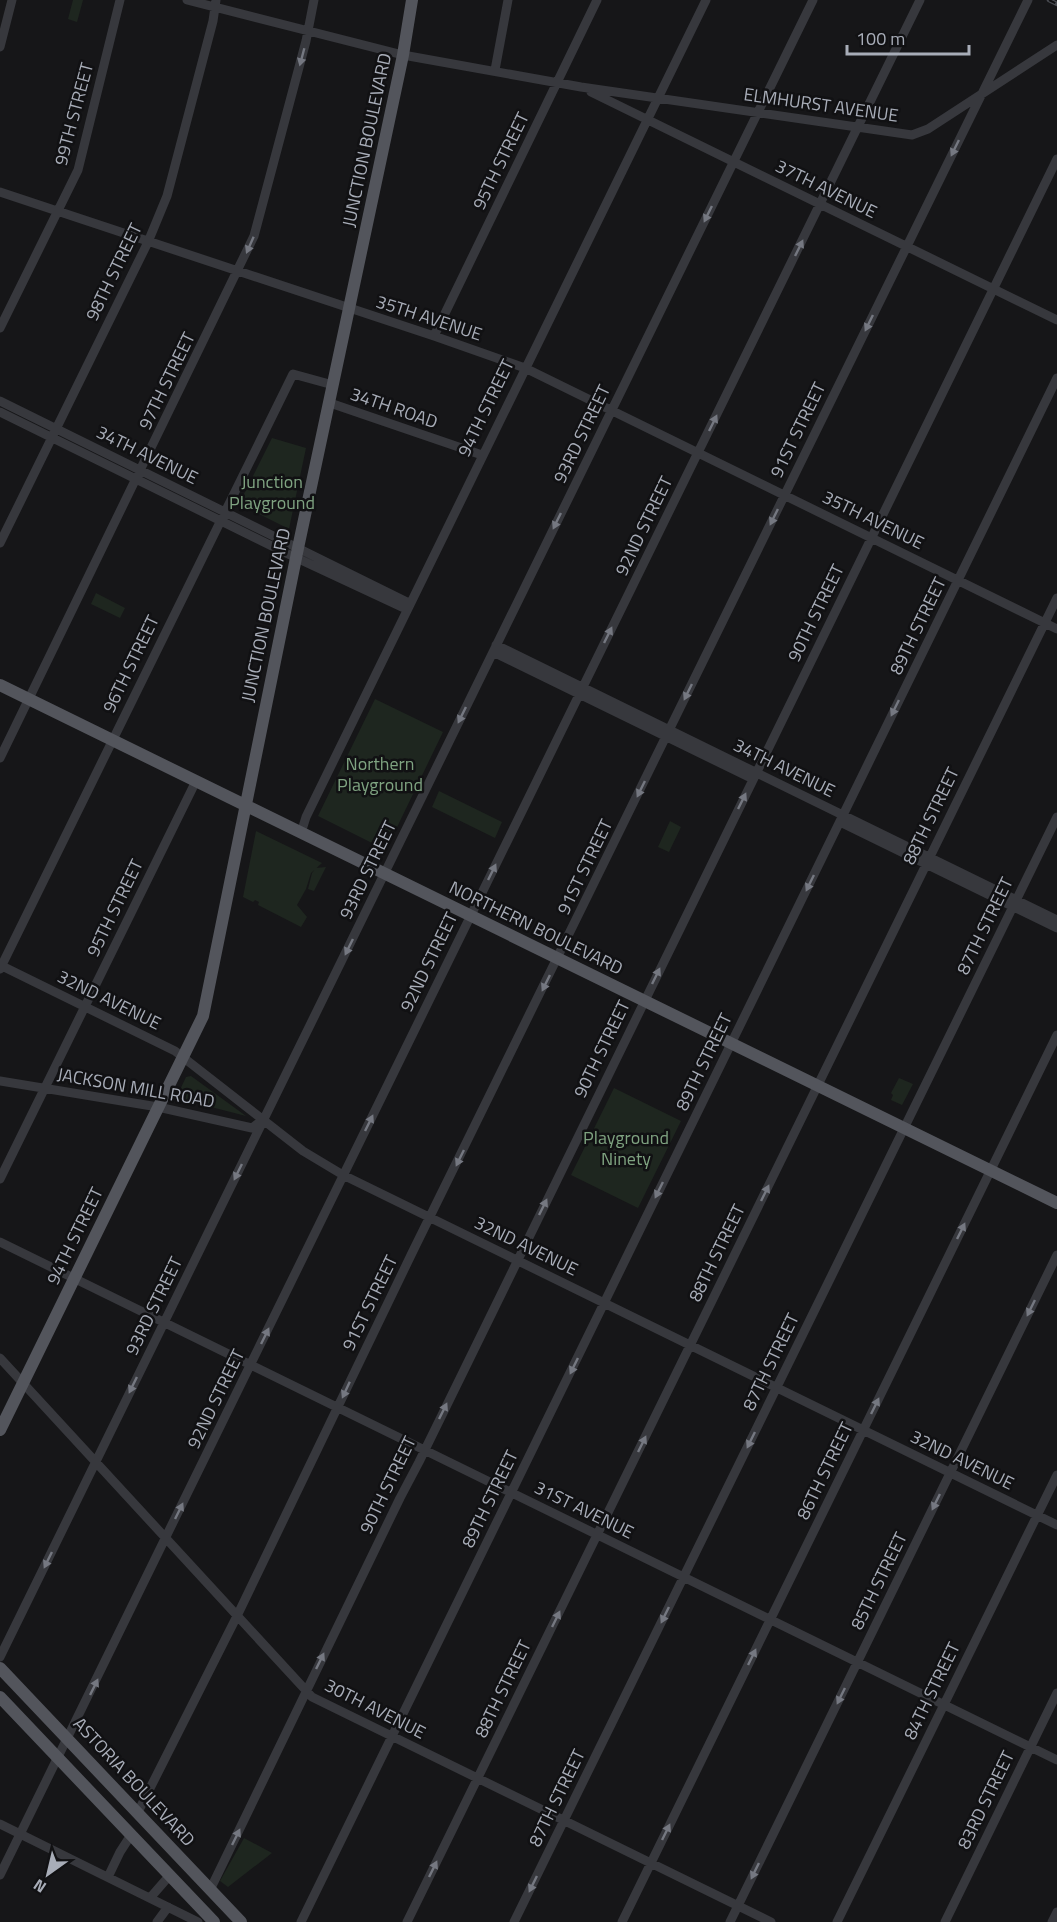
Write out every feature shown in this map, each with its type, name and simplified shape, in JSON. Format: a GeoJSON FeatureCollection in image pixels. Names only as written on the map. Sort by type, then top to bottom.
{"type":"FeatureCollection","features":[{"type":"Feature","properties":{"kind":"main road","name":"JUNCTION BOULEVARD"},"geometry":{"type":"LineString","coordinates":[[182,1058],[203,1016],[297,552],[403,55],[412,0]]}},
{"type":"Feature","properties":{"kind":"main road","name":"NORTHERN BOULEVARD"},"geometry":{"type":"LineString","coordinates":[[0,685],[1057,1203]]}},
{"type":"Feature","properties":{"kind":"main road","name":"94TH STREET"},"geometry":{"type":"LineString","coordinates":[[0,1430],[182,1058]]}},
{"type":"Feature","properties":{"kind":"main road","name":"ASTORIA BOULEVARD"},"geometry":{"type":"LineString","coordinates":[[0,1668],[241,1922]]}},
{"type":"Feature","properties":{"kind":"main road","name":"ASTORIA BOULEVARD"},"geometry":{"type":"LineString","coordinates":[[0,1697],[214,1922]]}},
{"type":"Feature","properties":{"kind":"street"},"geometry":{"type":"LineString","coordinates":[[0,46],[12,0]]}},
{"type":"Feature","properties":{"kind":"street","name":"99TH STREET"},"geometry":{"type":"LineString","coordinates":[[0,328],[78,170],[120,0]]}},
{"type":"Feature","properties":{"kind":"street"},"geometry":{"type":"LineString","coordinates":[[187,0],[216,4],[308,32],[403,55],[557,82]]}},
{"type":"Feature","properties":{"kind":"street","name":"97TH STREET"},"geometry":{"type":"LineString","coordinates":[[0,758],[254,236],[308,32],[314,0]]}},
{"type":"Feature","properties":{"kind":"street"},"geometry":{"type":"LineString","coordinates":[[495,70],[508,0]]}},
{"type":"Feature","properties":{"kind":"street","name":"95TH STREET"},"geometry":{"type":"LineString","coordinates":[[434,336],[597,0]]}},
{"type":"Feature","properties":{"kind":"street","name":"94TH STREET"},"geometry":{"type":"LineString","coordinates":[[301,832],[306,817],[408,606],[706,0]]}},
{"type":"Feature","properties":{"kind":"street","name":"93RD STREET"},"geometry":{"type":"LineString","coordinates":[[0,1657],[813,0]]}},
{"type":"Feature","properties":{"kind":"street","name":"92ND STREET"},"geometry":{"type":"LineString","coordinates":[[0,1875],[920,0]]}},
{"type":"Feature","properties":{"kind":"street","name":"91ST STREET"},"geometry":{"type":"LineString","coordinates":[[138,1812],[237,1616],[430,1217],[1028,0]]}},
{"type":"Feature","properties":{"kind":"street","name":"98TH STREET"},"geometry":{"type":"LineString","coordinates":[[0,543],[148,242],[167,196],[216,4]]}},
{"type":"Feature","properties":{"kind":"street","name":"ELMHURST AVENUE"},"geometry":{"type":"LineString","coordinates":[[557,82],[912,135],[928,129],[1057,45]]}},
{"type":"Feature","properties":{"kind":"street","name":"37TH AVENUE"},"geometry":{"type":"LineString","coordinates":[[581,87],[1057,320]]}},
{"type":"Feature","properties":{"kind":"street","name":"90TH STREET"},"geometry":{"type":"LineString","coordinates":[[210,1890],[1057,159]]}},
{"type":"Feature","properties":{"kind":"street","name":"35TH AVENUE"},"geometry":{"type":"LineString","coordinates":[[0,192],[525,368],[1057,629]]}},
{"type":"Feature","properties":{"kind":"street","name":"34TH ROAD"},"geometry":{"type":"LineString","coordinates":[[292,374],[333,385]]}},
{"type":"Feature","properties":{"kind":"street","name":"96TH STREET"},"geometry":{"type":"LineString","coordinates":[[0,966],[292,374]]}},
{"type":"Feature","properties":{"kind":"street","name":"89TH STREET"},"geometry":{"type":"LineString","coordinates":[[301,1922],[1057,378]]}},
{"type":"Feature","properties":{"kind":"street","name":"34TH AVENUE"},"geometry":{"type":"LineString","coordinates":[[0,401],[54,433],[408,606]]}},
{"type":"Feature","properties":{"kind":"street","name":"34TH ROAD"},"geometry":{"type":"LineString","coordinates":[[330,403],[482,455]]}},
{"type":"Feature","properties":{"kind":"street","name":"34TH AVENUE"},"geometry":{"type":"LineString","coordinates":[[0,412],[54,433]]}},
{"type":"Feature","properties":{"kind":"street","name":"88TH STREET"},"geometry":{"type":"LineString","coordinates":[[407,1922],[1057,598]]}},
{"type":"Feature","properties":{"kind":"street","name":"34TH AVENUE"},"geometry":{"type":"LineString","coordinates":[[495,648],[927,861],[1014,903],[1057,920]]}},
{"type":"Feature","properties":{"kind":"street","name":"95TH STREET"},"geometry":{"type":"LineString","coordinates":[[0,1179],[195,781]]}},
{"type":"Feature","properties":{"kind":"street","name":"87TH STREET"},"geometry":{"type":"LineString","coordinates":[[514,1922],[1057,817]]}},
{"type":"Feature","properties":{"kind":"street","name":"34TH AVENUE"},"geometry":{"type":"LineString","coordinates":[[1014,903],[1057,928]]}},
{"type":"Feature","properties":{"kind":"street","name":"32ND AVENUE"},"geometry":{"type":"LineString","coordinates":[[0,966],[175,1051],[309,1155],[343,1175],[1057,1525]]}},
{"type":"Feature","properties":{"kind":"street","name":"86TH STREET"},"geometry":{"type":"LineString","coordinates":[[622,1922],[1057,1035]]}},
{"type":"Feature","properties":{"kind":"street","name":"JACKSON MILL ROAD"},"geometry":{"type":"LineString","coordinates":[[0,1081],[158,1107],[252,1128],[263,1120]]}},
{"type":"Feature","properties":{"kind":"street","name":"31ST AVENUE"},"geometry":{"type":"LineString","coordinates":[[0,1242],[1057,1760]]}},
{"type":"Feature","properties":{"kind":"street","name":"85TH STREET"},"geometry":{"type":"LineString","coordinates":[[730,1922],[1057,1255]]}},
{"type":"Feature","properties":{"kind":"street","name":"30TH AVENUE"},"geometry":{"type":"LineString","coordinates":[[0,1358],[312,1697],[771,1922]]}},
{"type":"Feature","properties":{"kind":"street","name":"84TH STREET"},"geometry":{"type":"LineString","coordinates":[[837,1922],[1057,1475]]}},
{"type":"Feature","properties":{"kind":"street","name":"83RD STREET"},"geometry":{"type":"LineString","coordinates":[[945,1922],[1057,1693]]}},
{"type":"Feature","properties":{"kind":"street"},"geometry":{"type":"LineString","coordinates":[[0,1824],[198,1922]]}},
{"type":"Feature","properties":{"kind":"street"},"geometry":{"type":"LineString","coordinates":[[108,1877],[131,1835]]}},
{"type":"Feature","properties":{"kind":"street"},"geometry":{"type":"LineString","coordinates":[[150,1898],[170,1875]]}},
{"type":"Feature","properties":{"kind":"street"},"geometry":{"type":"LineString","coordinates":[[157,1922],[168,1907]]}},
{"type":"Feature","properties":{"kind":"street"},"geometry":{"type":"LineString","coordinates":[[1052,1922],[1057,1912]]}},
{"type":"Feature","properties":{"kind":"green space"},"geometry":{"type":"Polygon","coordinates":[[[73,0],[83,0],[77,22],[68,19],[73,0]]]}},
{"type":"Feature","properties":{"kind":"green space","name":"Junction Playground"},"geometry":{"type":"Polygon","coordinates":[[[272,438],[306,448],[289,529],[239,504],[272,438]]]}},
{"type":"Feature","properties":{"kind":"green space"},"geometry":{"type":"Polygon","coordinates":[[[96,593],[125,608],[120,618],[91,604],[96,593]]]}},
{"type":"Feature","properties":{"kind":"green space","name":"Northern Playground"},"geometry":{"type":"Polygon","coordinates":[[[375,699],[443,732],[386,850],[318,816],[375,699]]]}},
{"type":"Feature","properties":{"kind":"green space"},"geometry":{"type":"Polygon","coordinates":[[[439,791],[502,822],[495,838],[432,807],[439,791]]]}},
{"type":"Feature","properties":{"kind":"green space"},"geometry":{"type":"Polygon","coordinates":[[[670,821],[681,827],[669,852],[658,847],[670,821]]]}},
{"type":"Feature","properties":{"kind":"green space"},"geometry":{"type":"Polygon","coordinates":[[[256,831],[322,863],[311,873],[306,889],[297,905],[307,917],[301,927],[258,905],[259,902],[243,897],[256,831]]]}},
{"type":"Feature","properties":{"kind":"green space"},"geometry":{"type":"Polygon","coordinates":[[[326,867],[314,891],[308,889],[312,873],[316,868],[326,867]]]}},
{"type":"Feature","properties":{"kind":"green space"},"geometry":{"type":"Polygon","coordinates":[[[191,1076],[246,1116],[180,1099],[178,1094],[186,1077],[191,1076]]]}},
{"type":"Feature","properties":{"kind":"green space"},"geometry":{"type":"Polygon","coordinates":[[[899,1078],[913,1084],[902,1105],[891,1100],[893,1095],[891,1093],[899,1078]]]}},
{"type":"Feature","properties":{"kind":"green space","name":"Playground Ninety"},"geometry":{"type":"Polygon","coordinates":[[[614,1088],[681,1121],[638,1208],[571,1175],[614,1088]]]}},
{"type":"Feature","properties":{"kind":"green space"},"geometry":{"type":"Polygon","coordinates":[[[244,1838],[272,1853],[228,1887],[220,1881],[244,1838]]]}},
{"type":"Feature","properties":{"kind":"railway"},"geometry":{"type":"LineString","coordinates":[[1049,0],[1057,4]]}}]}
